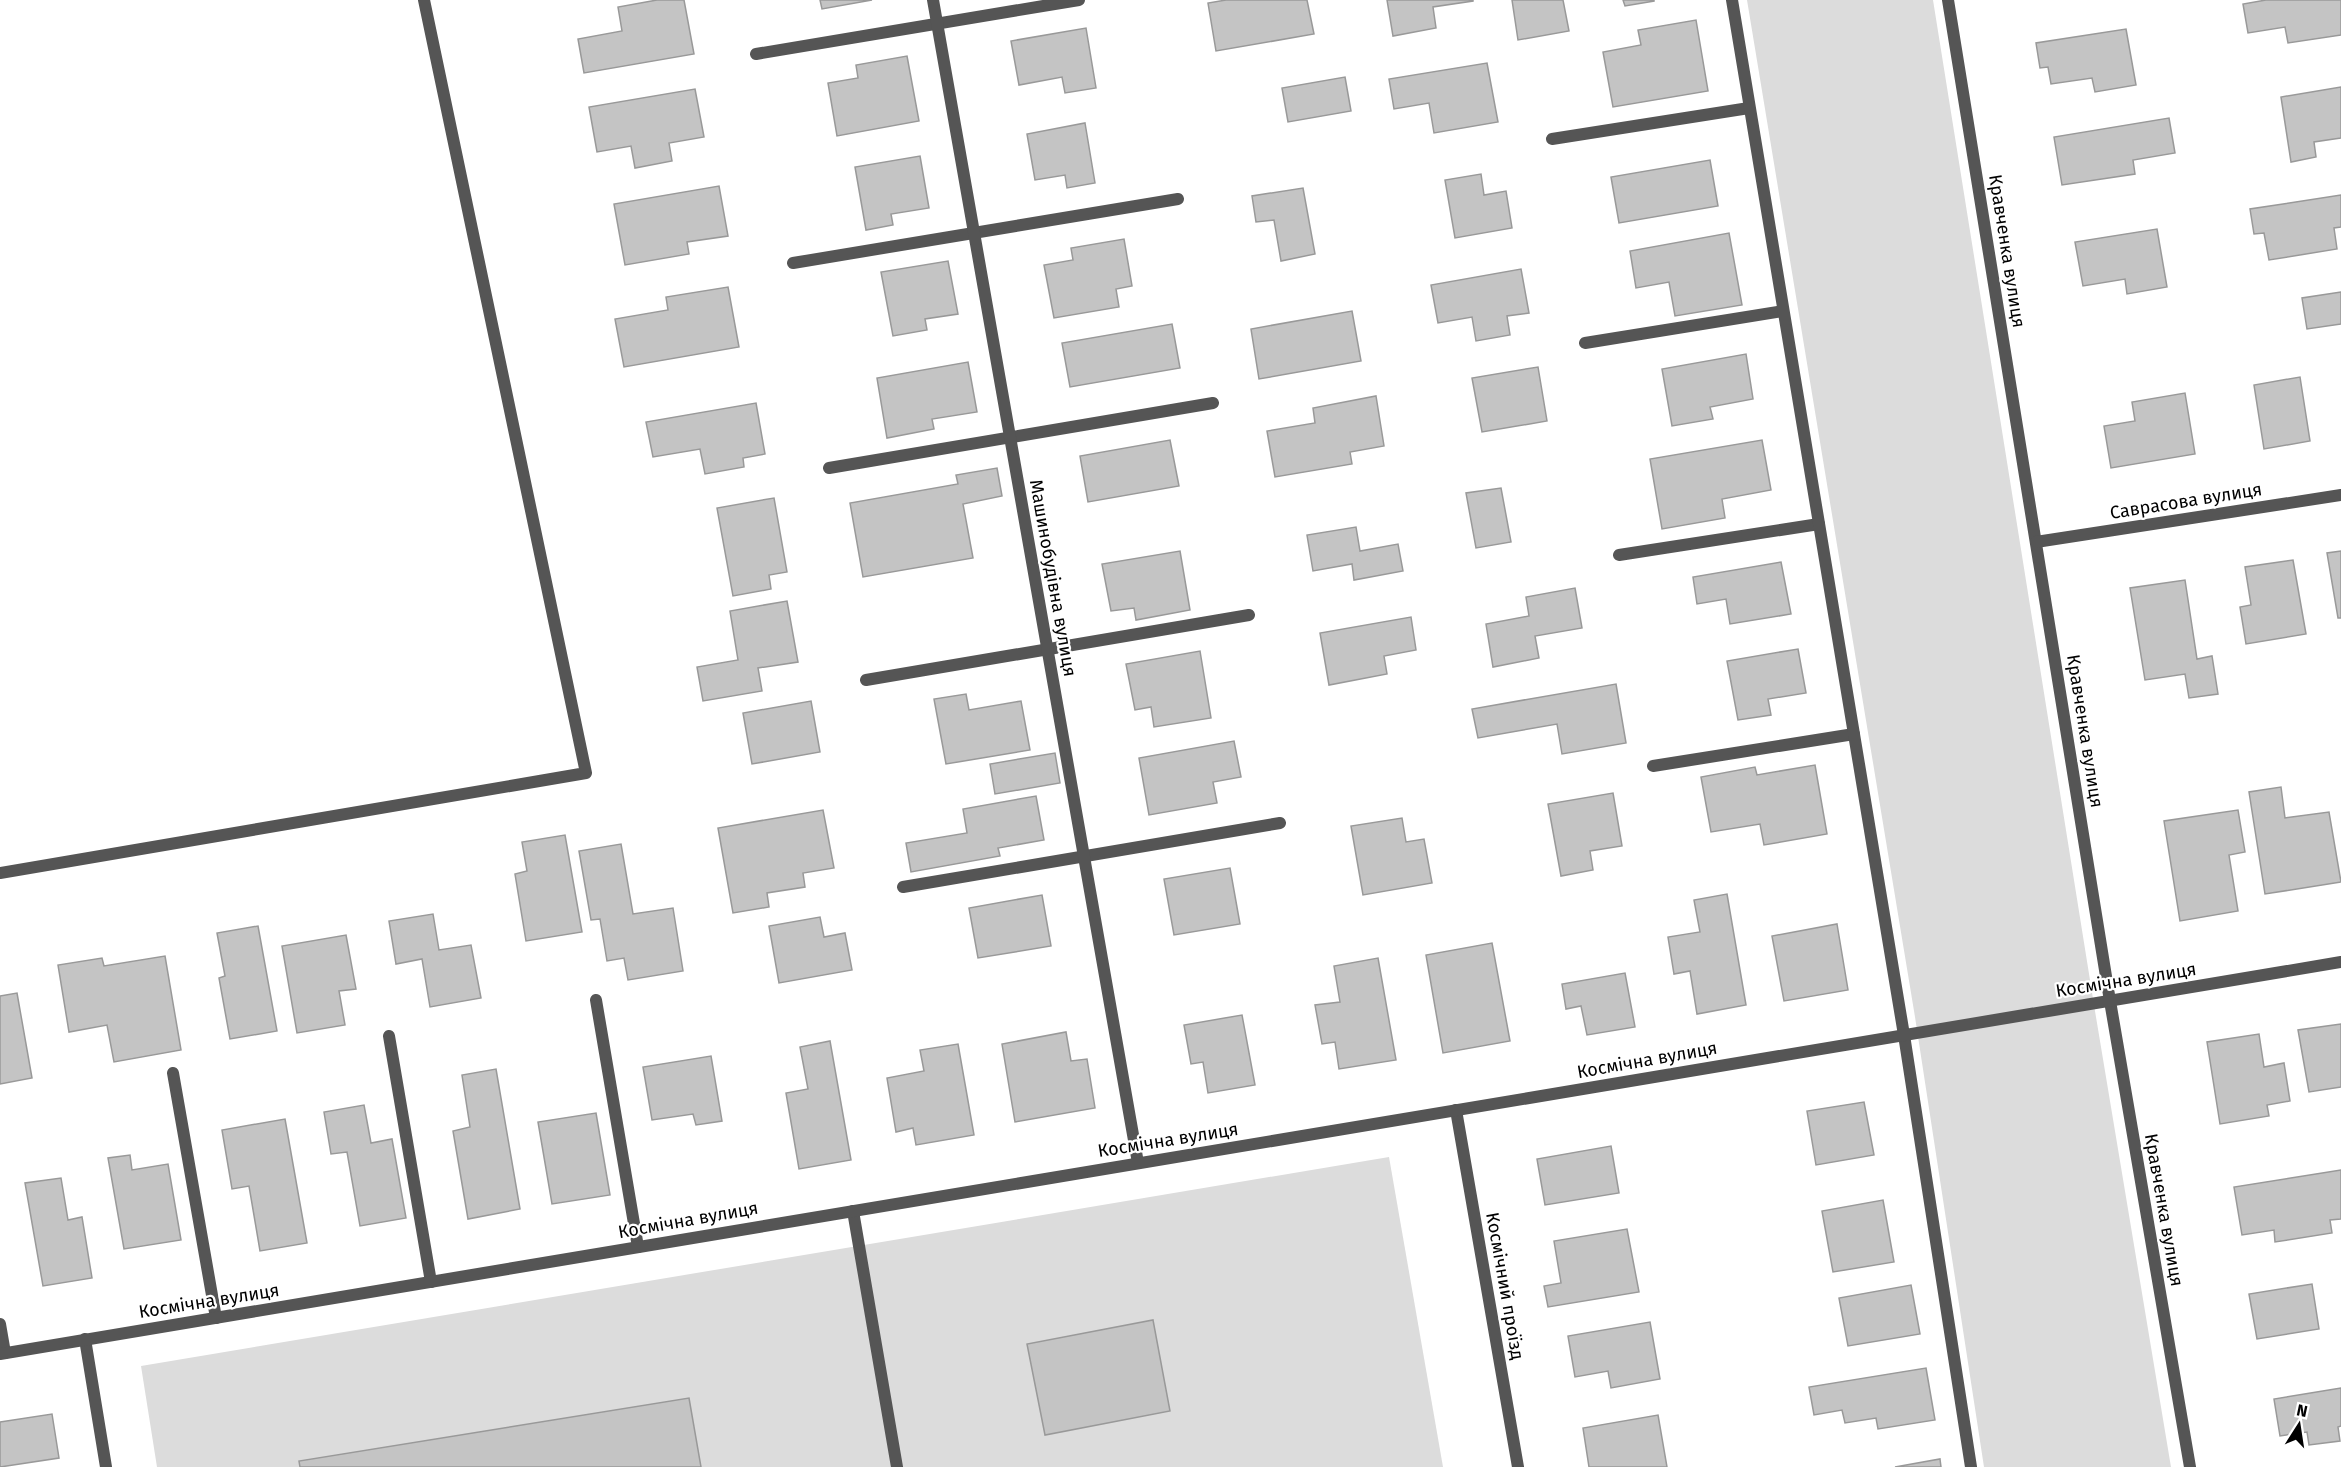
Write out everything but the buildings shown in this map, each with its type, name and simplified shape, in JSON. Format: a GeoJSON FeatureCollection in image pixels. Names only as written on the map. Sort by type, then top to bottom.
{"type":"FeatureCollection","features":[{"type":"Feature","properties":{"kind":"street"},"geometry":{"type":"LineString","coordinates":[[0,873],[586,773],[424,0]]}},
{"type":"Feature","properties":{"kind":"street","name":"Машинобудівна вулиця"},"geometry":{"type":"LineString","coordinates":[[933,0],[1138,1163]]}},
{"type":"Feature","properties":{"kind":"street"},"geometry":{"type":"LineString","coordinates":[[756,54],[1079,0]]}},
{"type":"Feature","properties":{"kind":"street"},"geometry":{"type":"LineString","coordinates":[[1732,0],[1904,1035],[1971,1467]]}},
{"type":"Feature","properties":{"kind":"street","name":"Кравченка вулиця"},"geometry":{"type":"LineString","coordinates":[[1948,0],[2110,1001],[2190,1467]]}},
{"type":"Feature","properties":{"kind":"street"},"geometry":{"type":"LineString","coordinates":[[1552,140],[1749,108]]}},
{"type":"Feature","properties":{"kind":"street"},"geometry":{"type":"LineString","coordinates":[[793,264],[1178,199]]}},
{"type":"Feature","properties":{"kind":"street"},"geometry":{"type":"LineString","coordinates":[[1585,343],[1783,311]]}},
{"type":"Feature","properties":{"kind":"street"},"geometry":{"type":"LineString","coordinates":[[829,468],[1213,403]]}},
{"type":"Feature","properties":{"kind":"street","name":"Саврасова вулиця"},"geometry":{"type":"LineString","coordinates":[[2036,542],[2341,495]]}},
{"type":"Feature","properties":{"kind":"street"},"geometry":{"type":"LineString","coordinates":[[1619,555],[1819,524]]}},
{"type":"Feature","properties":{"kind":"street"},"geometry":{"type":"LineString","coordinates":[[866,680],[1249,615]]}},
{"type":"Feature","properties":{"kind":"street"},"geometry":{"type":"LineString","coordinates":[[1653,766],[1854,734]]}},
{"type":"Feature","properties":{"kind":"street"},"geometry":{"type":"LineString","coordinates":[[903,887],[1280,823]]}},
{"type":"Feature","properties":{"kind":"street","name":"Космічна вулиця"},"geometry":{"type":"LineString","coordinates":[[3,1353],[2341,962]]}},
{"type":"Feature","properties":{"kind":"street"},"geometry":{"type":"LineString","coordinates":[[596,1000],[638,1247]]}},
{"type":"Feature","properties":{"kind":"street"},"geometry":{"type":"LineString","coordinates":[[389,1036],[431,1282]]}},
{"type":"Feature","properties":{"kind":"street"},"geometry":{"type":"LineString","coordinates":[[173,1072],[216,1318]]}},
{"type":"Feature","properties":{"kind":"street","name":"Космічний проїзд"},"geometry":{"type":"LineString","coordinates":[[1456,1110],[1518,1467]]}},
{"type":"Feature","properties":{"kind":"street"},"geometry":{"type":"LineString","coordinates":[[853,1211],[897,1467]]}},
{"type":"Feature","properties":{"kind":"street"},"geometry":{"type":"LineString","coordinates":[[0,1324],[3,1353]]}},
{"type":"Feature","properties":{"kind":"street"},"geometry":{"type":"LineString","coordinates":[[85,1339],[106,1467]]}},
{"type":"Feature","properties":{"kind":"shaded area"},"geometry":{"type":"Polygon","coordinates":[[[1747,0],[1933,0],[2094,1005],[2171,1467],[1984,1467],[1915,1017],[1747,0]]]}},
{"type":"Feature","properties":{"kind":"shaded area"},"geometry":{"type":"Polygon","coordinates":[[[1389,1157],[1443,1467],[157,1467],[141,1366],[1389,1157]]]}}]}
